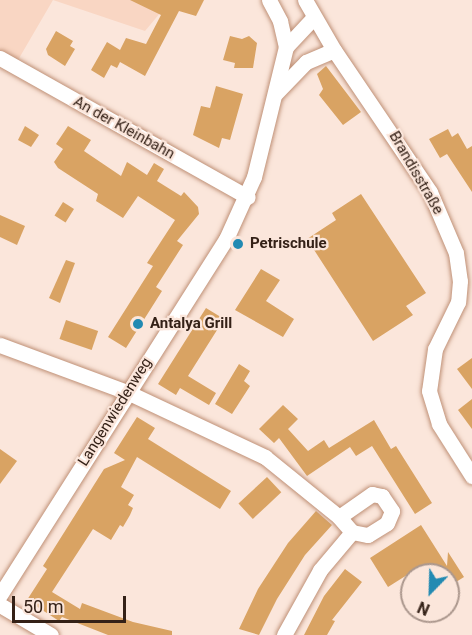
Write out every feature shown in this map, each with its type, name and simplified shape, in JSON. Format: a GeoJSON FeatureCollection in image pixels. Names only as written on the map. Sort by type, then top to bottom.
{"type":"FeatureCollection","features":[{"type":"Feature","properties":{"kind":"street"},"geometry":{"type":"LineString","coordinates":[[269,0],[280,21],[286,47]]}},
{"type":"Feature","properties":{"kind":"street"},"geometry":{"type":"LineString","coordinates":[[305,0],[314,17]]}},
{"type":"Feature","properties":{"kind":"street","name":"Langenwiedenweg"},"geometry":{"type":"LineString","coordinates":[[0,595],[226,239],[248,197],[276,93],[278,69],[286,47],[314,17]]}},
{"type":"Feature","properties":{"kind":"street","name":"Brandisstraße"},"geometry":{"type":"LineString","coordinates":[[314,17],[430,192],[456,253],[458,302],[435,349],[429,391],[439,424],[472,476]]}},
{"type":"Feature","properties":{"kind":"street","name":"Langenwiedenweg"},"geometry":{"type":"LineString","coordinates":[[276,93],[306,62],[334,50]]}},
{"type":"Feature","properties":{"kind":"street","name":"An der Kleinbahn"},"geometry":{"type":"LineString","coordinates":[[0,58],[248,197]]}},
{"type":"Feature","properties":{"kind":"street"},"geometry":{"type":"LineString","coordinates":[[0,345],[127,392],[266,457],[339,517],[352,532],[369,535],[391,519],[392,511],[382,496],[365,496],[339,517]]}},
{"type":"Feature","properties":{"kind":"street"},"geometry":{"type":"LineString","coordinates":[[284,635],[320,570],[352,532]]}},
{"type":"Feature","properties":{"kind":"street"},"geometry":{"type":"LineString","coordinates":[[0,605],[51,635]]}},
{"type":"Feature","properties":{"kind":"shaded area"},"geometry":{"type":"Polygon","coordinates":[[[0,0],[53,0],[18,60],[0,51],[0,0]]]}},
{"type":"Feature","properties":{"kind":"shaded area"},"geometry":{"type":"Polygon","coordinates":[[[53,0],[171,0],[145,31],[53,0]]]}},
{"type":"Feature","properties":{"kind":"building"},"geometry":{"type":"Polygon","coordinates":[[[130,0],[204,0],[196,16],[179,11],[145,76],[120,62],[117,68],[111,65],[104,78],[91,70],[107,42],[120,50],[126,38],[146,44],[161,15],[130,0]]]}},
{"type":"Feature","properties":{"kind":"building"},"geometry":{"type":"Polygon","coordinates":[[[56,31],[73,41],[70,46],[75,49],[65,66],[48,55],[46,49],[56,31]]]}},
{"type":"Feature","properties":{"kind":"building"},"geometry":{"type":"Polygon","coordinates":[[[230,36],[242,39],[249,36],[257,43],[253,68],[234,68],[235,63],[223,60],[230,36]]]}},
{"type":"Feature","properties":{"kind":"building"},"geometry":{"type":"Polygon","coordinates":[[[326,66],[361,112],[343,125],[319,95],[323,89],[317,74],[326,66]]]}},
{"type":"Feature","properties":{"kind":"building"},"geometry":{"type":"Polygon","coordinates":[[[216,86],[243,94],[230,140],[222,138],[219,148],[193,135],[201,106],[210,108],[216,86]]]}},
{"type":"Feature","properties":{"kind":"building"},"geometry":{"type":"Polygon","coordinates":[[[25,126],[39,135],[31,147],[18,140],[25,126]]]}},
{"type":"Feature","properties":{"kind":"building"},"geometry":{"type":"Polygon","coordinates":[[[68,126],[91,140],[84,151],[121,176],[127,162],[147,175],[154,163],[164,169],[157,181],[181,196],[184,192],[198,207],[199,214],[177,241],[183,245],[156,287],[162,291],[126,348],[108,337],[153,266],[147,263],[175,220],[138,196],[123,218],[96,201],[98,194],[58,168],[54,162],[63,149],[56,144],[68,126]]]}},
{"type":"Feature","properties":{"kind":"building"},"geometry":{"type":"Polygon","coordinates":[[[448,129],[452,137],[458,133],[467,149],[472,146],[472,192],[447,154],[440,158],[429,139],[448,129]]]}},
{"type":"Feature","properties":{"kind":"building"},"geometry":{"type":"Polygon","coordinates":[[[361,194],[426,293],[406,306],[413,315],[373,341],[307,239],[336,220],[332,213],[361,194]]]}},
{"type":"Feature","properties":{"kind":"building"},"geometry":{"type":"Polygon","coordinates":[[[63,202],[74,209],[66,222],[55,216],[63,202]]]}},
{"type":"Feature","properties":{"kind":"building"},"geometry":{"type":"Polygon","coordinates":[[[0,215],[25,226],[17,245],[0,237],[0,215]]]}},
{"type":"Feature","properties":{"kind":"building"},"geometry":{"type":"Polygon","coordinates":[[[66,260],[75,263],[60,303],[49,298],[66,260]]]}},
{"type":"Feature","properties":{"kind":"building"},"geometry":{"type":"Polygon","coordinates":[[[261,269],[280,280],[266,301],[294,319],[283,337],[235,310],[261,269]]]}},
{"type":"Feature","properties":{"kind":"building"},"geometry":{"type":"Polygon","coordinates":[[[206,308],[224,319],[188,376],[216,393],[209,405],[180,388],[176,395],[158,384],[206,308]]]}},
{"type":"Feature","properties":{"kind":"building"},"geometry":{"type":"Polygon","coordinates":[[[66,320],[98,331],[92,350],[59,339],[66,320]]]}},
{"type":"Feature","properties":{"kind":"building"},"geometry":{"type":"Polygon","coordinates":[[[472,358],[472,389],[457,369],[472,358]]]}},
{"type":"Feature","properties":{"kind":"building"},"geometry":{"type":"Polygon","coordinates":[[[239,364],[250,371],[244,381],[250,386],[232,414],[215,404],[239,364]]]}},
{"type":"Feature","properties":{"kind":"building"},"geometry":{"type":"Polygon","coordinates":[[[472,399],[472,429],[458,410],[472,399]]]}},
{"type":"Feature","properties":{"kind":"building"},"geometry":{"type":"Polygon","coordinates":[[[283,405],[298,419],[288,429],[308,451],[324,440],[329,448],[374,420],[391,449],[396,446],[432,503],[415,514],[372,446],[356,456],[350,447],[307,476],[279,438],[274,443],[259,429],[283,405]]]}},
{"type":"Feature","properties":{"kind":"building"},"geometry":{"type":"Polygon","coordinates":[[[137,417],[155,428],[148,439],[231,491],[220,509],[137,457],[121,487],[134,495],[128,505],[133,508],[123,527],[120,525],[111,540],[93,529],[52,592],[80,609],[82,603],[133,622],[172,631],[172,635],[108,635],[62,617],[59,621],[27,600],[47,569],[43,566],[104,469],[125,460],[114,453],[137,417]]]}},
{"type":"Feature","properties":{"kind":"building"},"geometry":{"type":"Polygon","coordinates":[[[0,449],[17,461],[0,484],[0,449]]]}},
{"type":"Feature","properties":{"kind":"building"},"geometry":{"type":"Polygon","coordinates":[[[267,477],[281,492],[253,519],[238,504],[267,477]]]}},
{"type":"Feature","properties":{"kind":"building"},"geometry":{"type":"Polygon","coordinates":[[[316,511],[332,525],[305,555],[277,599],[259,635],[239,629],[258,589],[288,543],[316,511]]]}},
{"type":"Feature","properties":{"kind":"building"},"geometry":{"type":"Polygon","coordinates":[[[421,525],[445,563],[400,563],[400,579],[388,587],[370,558],[421,525]]]}},
{"type":"Feature","properties":{"kind":"building"},"geometry":{"type":"Polygon","coordinates":[[[448,552],[455,563],[447,563],[448,552]]]}},
{"type":"Feature","properties":{"kind":"building"},"geometry":{"type":"Polygon","coordinates":[[[345,569],[362,582],[332,620],[335,621],[327,635],[304,635],[324,596],[345,569]]]}},
{"type":"Feature","properties":{"kind":"place","name":"Petrischule"},"geometry":{"type":"Point","coordinates":[238,244]}},
{"type":"Feature","properties":{"kind":"place","name":"Antalya Grill"},"geometry":{"type":"Point","coordinates":[138,324]}}]}
